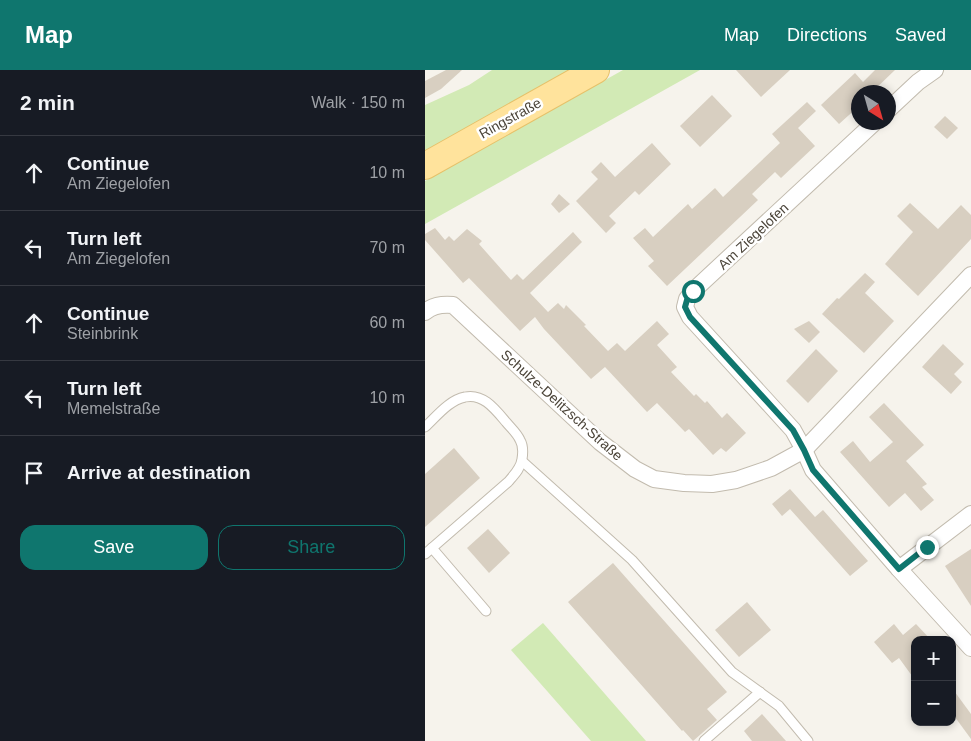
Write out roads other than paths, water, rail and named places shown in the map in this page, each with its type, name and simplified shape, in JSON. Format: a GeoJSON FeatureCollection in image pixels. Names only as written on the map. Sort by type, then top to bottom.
{"type":"FeatureCollection","features":[{"type":"Feature","properties":{"kind":"main road","name":"Ringstraße"},"geometry":{"type":"LineString","coordinates":[[425,166],[596,70]]}},
{"type":"Feature","properties":{"kind":"street"},"geometry":{"type":"LineString","coordinates":[[896,103],[918,82],[935,70]]}},
{"type":"Feature","properties":{"kind":"street","name":"Am Ziegelofen"},"geometry":{"type":"LineString","coordinates":[[804,450],[793,430],[690,317],[685,307],[693,291],[866,130]]}},
{"type":"Feature","properties":{"kind":"street","name":"Schulze-Delitzsch-Straße"},"geometry":{"type":"LineString","coordinates":[[425,312],[430,308],[443,304],[453,305],[600,442],[635,469],[654,478],[684,483],[712,484],[736,480],[771,468],[804,450],[971,275]]}},
{"type":"Feature","properties":{"kind":"street"},"geometry":{"type":"LineString","coordinates":[[804,450],[813,470],[971,648]]}},
{"type":"Feature","properties":{"kind":"street"},"geometry":{"type":"LineString","coordinates":[[899,569],[971,514]]}},
{"type":"Feature","properties":{"kind":"lane"},"geometry":{"type":"LineString","coordinates":[[425,427],[452,403],[465,397],[475,397],[483,399],[492,406],[521,441],[522,461],[517,472],[508,482],[428,551],[486,611]]}},
{"type":"Feature","properties":{"kind":"lane"},"geometry":{"type":"LineString","coordinates":[[522,461],[632,560],[732,672],[779,706],[808,741]]}},
{"type":"Feature","properties":{"kind":"lane"},"geometry":{"type":"LineString","coordinates":[[704,741],[760,692]]}}]}
